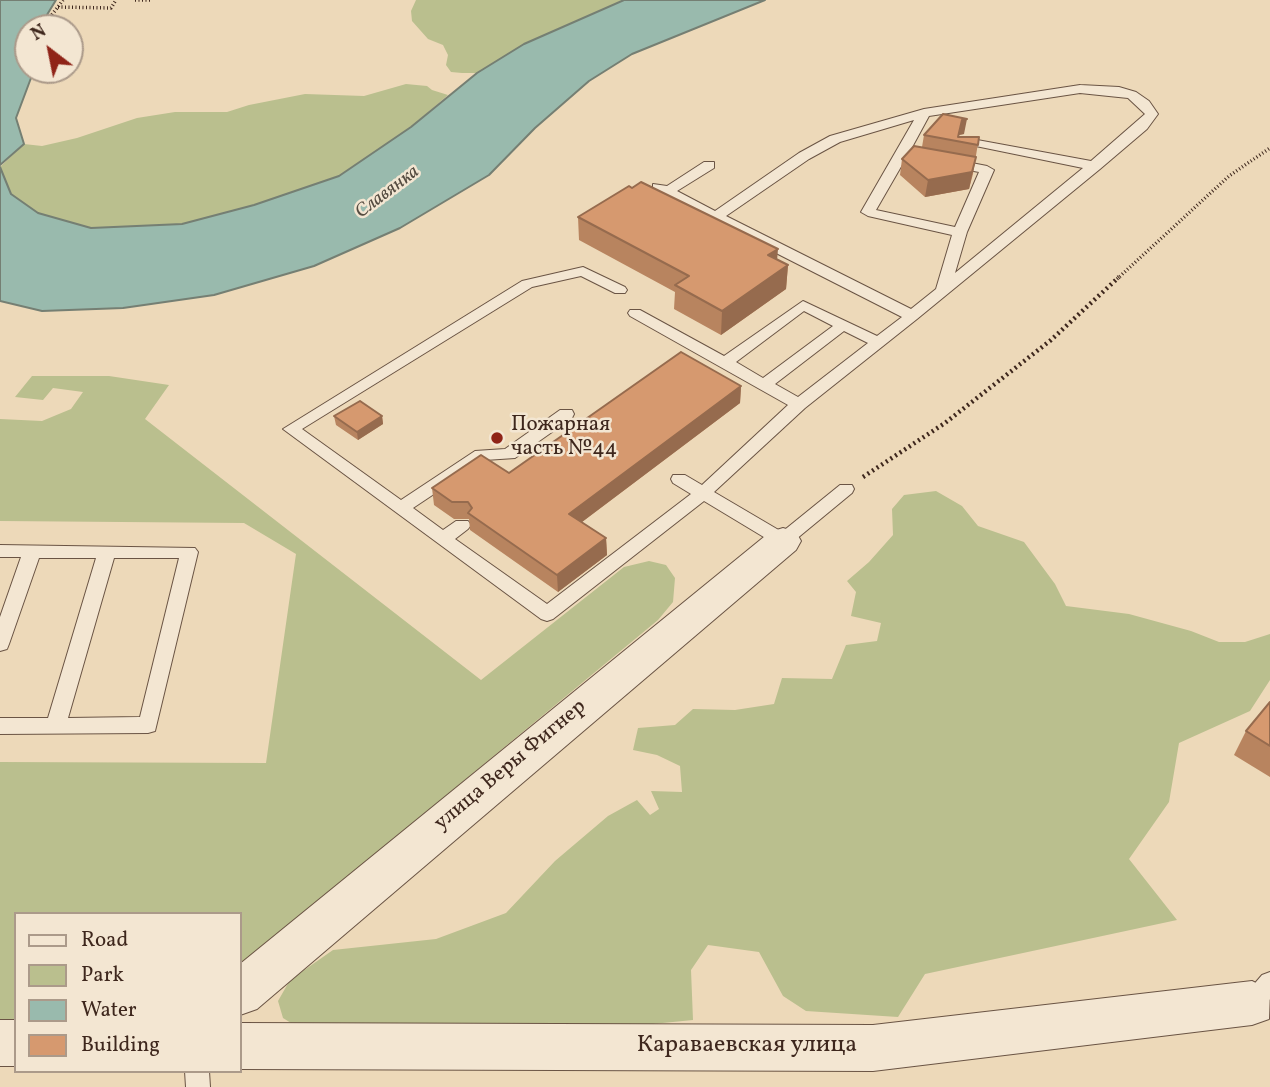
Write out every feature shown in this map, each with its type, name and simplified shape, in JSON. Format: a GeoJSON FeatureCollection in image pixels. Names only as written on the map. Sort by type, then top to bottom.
{"type":"FeatureCollection","features":[{"type":"Feature","properties":{"kind":"street","name":"улица Веры Фигнер"},"geometry":{"type":"LineString","coordinates":[[242,991],[783,541]]}},
{"type":"Feature","properties":{"kind":"street","name":"Караваевская улица"},"geometry":{"type":"LineString","coordinates":[[242,1046],[873,1048],[1261,993]]}},
{"type":"Feature","properties":{"kind":"lane"},"geometry":{"type":"LineString","coordinates":[[620,290],[583,271],[527,284],[291,429],[548,614],[703,493],[799,404],[912,316],[1095,166],[1142,127],[1152,114],[1144,103],[1119,91],[1080,89],[924,113],[835,139],[804,156],[716,216]]}},
{"type":"Feature","properties":{"kind":"lane"},"geometry":{"type":"LineString","coordinates":[[924,113],[868,212],[960,232]]}},
{"type":"Feature","properties":{"kind":"lane"},"geometry":{"type":"LineString","coordinates":[[966,140],[1095,166]]}},
{"type":"Feature","properties":{"kind":"lane"},"geometry":{"type":"LineString","coordinates":[[902,153],[987,170],[960,232],[943,290]]}},
{"type":"Feature","properties":{"kind":"lane"},"geometry":{"type":"LineString","coordinates":[[709,164],[663,190],[912,316]]}},
{"type":"Feature","properties":{"kind":"lane"},"geometry":{"type":"LineString","coordinates":[[725,363],[803,305],[878,342]]}},
{"type":"Feature","properties":{"kind":"lane"},"geometry":{"type":"LineString","coordinates":[[635,313],[799,404]]}},
{"type":"Feature","properties":{"kind":"lane"},"geometry":{"type":"LineString","coordinates":[[764,385],[843,325]]}},
{"type":"Feature","properties":{"kind":"lane"},"geometry":{"type":"LineString","coordinates":[[401,508],[481,455],[509,454],[566,414]]}},
{"type":"Feature","properties":{"kind":"lane"},"geometry":{"type":"LineString","coordinates":[[679,479],[783,541],[846,489]]}},
{"type":"Feature","properties":{"kind":"lane"},"geometry":{"type":"LineString","coordinates":[[443,539],[462,524]]}},
{"type":"Feature","properties":{"kind":"lane"},"geometry":{"type":"LineString","coordinates":[[0,551],[189,552],[148,725],[0,726]]}},
{"type":"Feature","properties":{"kind":"lane"},"geometry":{"type":"LineString","coordinates":[[0,644],[32,551]]}},
{"type":"Feature","properties":{"kind":"lane"},"geometry":{"type":"LineString","coordinates":[[56,725],[107,551]]}},
{"type":"Feature","properties":{"kind":"path"},"geometry":{"type":"LineString","coordinates":[[55,14],[63,0]]}},
{"type":"Feature","properties":{"kind":"path"},"geometry":{"type":"LineString","coordinates":[[58,7],[111,8],[116,0]]}},
{"type":"Feature","properties":{"kind":"path"},"geometry":{"type":"LineString","coordinates":[[135,0],[150,0]]}},
{"type":"Feature","properties":{"kind":"path"},"geometry":{"type":"LineString","coordinates":[[846,489],[945,424],[1051,340],[1229,176],[1270,148]]}},
{"type":"Feature","properties":{"kind":"green space"},"geometry":{"type":"Polygon","coordinates":[[[416,0],[624,0],[524,44],[477,73],[462,73],[451,72],[446,65],[448,55],[443,45],[428,39],[412,21],[411,11],[416,0]]]}},
{"type":"Feature","properties":{"kind":"green space"},"geometry":{"type":"Polygon","coordinates":[[[406,84],[427,86],[448,95],[411,127],[339,177],[254,205],[182,224],[91,228],[38,213],[11,194],[0,167],[24,144],[42,146],[77,138],[137,118],[175,112],[227,112],[305,94],[364,96],[406,84]]]}},
{"type":"Feature","properties":{"kind":"green space"},"geometry":{"type":"Polygon","coordinates":[[[32,376],[109,376],[169,385],[145,419],[481,680],[624,567],[649,561],[666,565],[675,578],[673,602],[658,620],[242,964],[242,912],[14,912],[14,1021],[0,1021],[0,762],[266,763],[296,554],[244,523],[0,521],[0,419],[42,421],[71,409],[83,392],[53,388],[43,400],[15,397],[32,376]]]}},
{"type":"Feature","properties":{"kind":"green space"},"geometry":{"type":"Polygon","coordinates":[[[936,491],[962,506],[978,526],[1024,542],[1055,584],[1066,606],[1129,614],[1191,631],[1219,642],[1245,642],[1270,634],[1270,680],[1250,711],[1179,743],[1169,802],[1129,859],[1177,920],[925,974],[898,1017],[806,1011],[783,996],[759,952],[708,945],[691,970],[693,1020],[622,1027],[299,1028],[283,1018],[278,1001],[290,980],[333,950],[436,939],[506,913],[555,861],[608,816],[637,800],[650,815],[659,809],[651,791],[682,792],[680,766],[657,755],[633,750],[638,728],[675,725],[693,709],[735,710],[774,704],[782,678],[832,679],[846,645],[877,641],[881,623],[851,616],[856,592],[847,581],[869,562],[893,535],[892,509],[904,495],[936,491]]]}},
{"type":"Feature","properties":{"kind":"water"},"geometry":{"type":"Polygon","coordinates":[[[0,0],[56,0],[48,14],[14,14],[14,84],[29,84],[16,118],[24,144],[0,165],[0,0]]]}},
{"type":"Feature","properties":{"kind":"water","name":"Славянка"},"geometry":{"type":"Polygon","coordinates":[[[624,0],[765,0],[632,54],[589,81],[535,128],[489,175],[400,228],[314,266],[214,295],[123,308],[42,311],[0,301],[0,167],[11,194],[38,213],[91,228],[182,224],[254,205],[339,176],[411,127],[477,73],[524,44],[624,0]]]}},
{"type":"Feature","properties":{"kind":"building"},"geometry":{"type":"Polygon","coordinates":[[[943,114],[967,119],[962,120],[958,137],[979,137],[978,145],[924,135],[943,114]]]}},
{"type":"Feature","properties":{"kind":"building"},"geometry":{"type":"Polygon","coordinates":[[[914,146],[976,157],[972,172],[928,180],[902,159],[914,146]]]}},
{"type":"Feature","properties":{"kind":"building"},"geometry":{"type":"Polygon","coordinates":[[[641,182],[778,249],[768,255],[788,265],[722,311],[675,285],[689,276],[578,217],[629,186],[632,188],[641,182]]]}},
{"type":"Feature","properties":{"kind":"building"},"geometry":{"type":"Polygon","coordinates":[[[681,352],[741,386],[569,514],[606,538],[557,575],[468,513],[472,508],[468,502],[452,502],[432,488],[481,455],[509,473],[681,352]]]}},
{"type":"Feature","properties":{"kind":"building"},"geometry":{"type":"Polygon","coordinates":[[[360,401],[382,416],[357,432],[334,416],[360,401]]]}},
{"type":"Feature","properties":{"kind":"building"},"geometry":{"type":"Polygon","coordinates":[[[1270,702],[1270,746],[1246,731],[1270,702]]]}},
{"type":"Feature","properties":{"kind":"place","name":"Пожарная часть №44"},"geometry":{"type":"Point","coordinates":[497,438]}}]}
